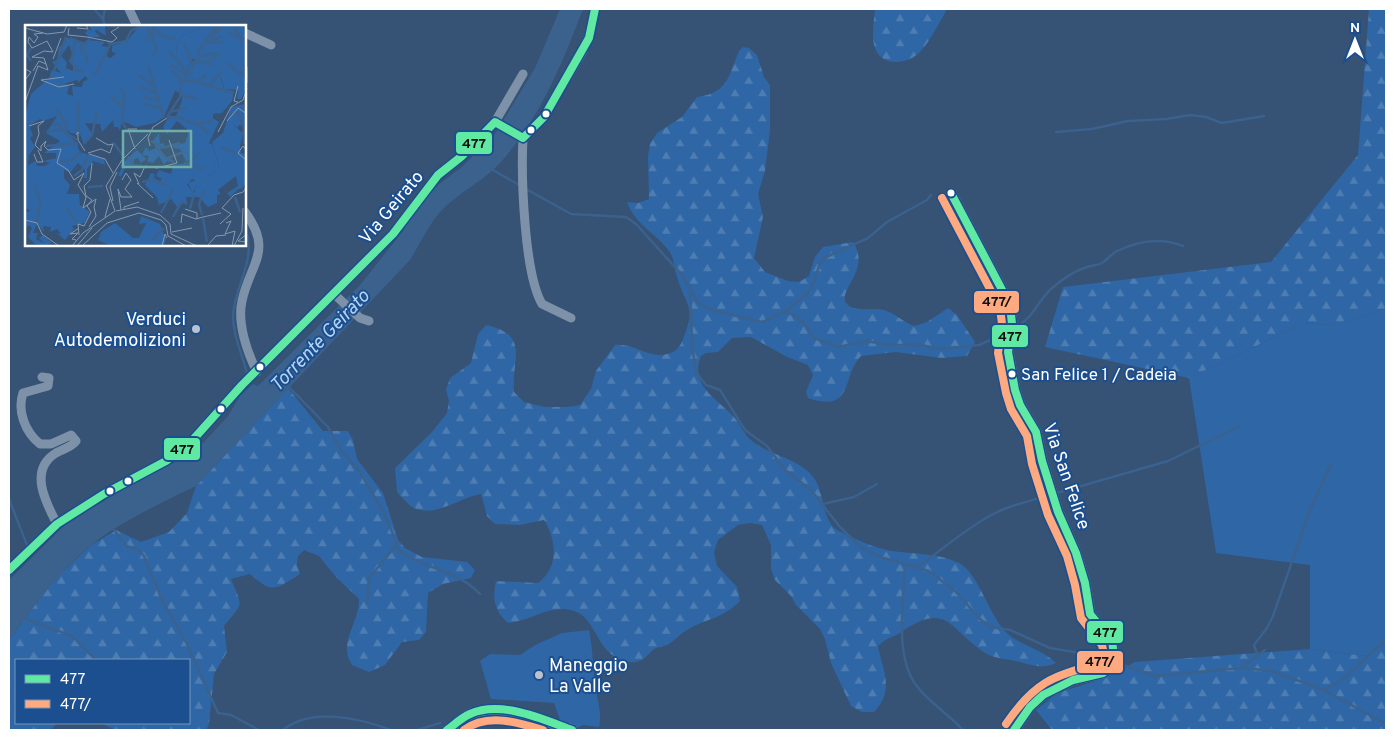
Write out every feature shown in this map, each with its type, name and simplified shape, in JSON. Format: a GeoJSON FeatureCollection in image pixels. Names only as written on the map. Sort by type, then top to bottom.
{"type":"FeatureCollection","features":[{"type":"Feature","properties":{"kind":"street"},"geometry":{"type":"LineString","coordinates":[[129,9],[137,25]]}},
{"type":"Feature","properties":{"kind":"street"},"geometry":{"type":"LineString","coordinates":[[571,318],[546,307],[538,296],[528,252],[522,138],[544,117],[583,50],[591,30],[595,9]]}},
{"type":"Feature","properties":{"kind":"street"},"geometry":{"type":"LineString","coordinates":[[246,33],[271,45]]}},
{"type":"Feature","properties":{"kind":"street","name":"Via Geirato"},"geometry":{"type":"LineString","coordinates":[[9,570],[57,524],[104,494],[181,451],[242,385],[337,297],[393,234],[438,175],[498,124],[523,74]]}},
{"type":"Feature","properties":{"kind":"street"},"geometry":{"type":"LineString","coordinates":[[498,124],[522,138]]}},
{"type":"Feature","properties":{"kind":"street","name":"Via San Felice"},"geometry":{"type":"LineString","coordinates":[[949,189],[1007,299],[1012,314],[1009,366],[1015,390],[1020,405],[1036,432],[1052,494],[1086,582],[1090,614],[1112,641],[1114,655],[1110,668],[1103,673],[1073,680],[1043,695],[1030,707],[1014,730]]}},
{"type":"Feature","properties":{"kind":"street"},"geometry":{"type":"LineString","coordinates":[[246,214],[259,238],[258,260],[242,300],[240,310],[249,357],[255,373]]}},
{"type":"Feature","properties":{"kind":"street"},"geometry":{"type":"LineString","coordinates":[[337,297],[364,319]]}},
{"type":"Feature","properties":{"kind":"street"},"geometry":{"type":"LineString","coordinates":[[42,377],[50,378],[48,386],[23,393],[20,406],[23,422],[40,444],[51,444],[69,436],[73,436],[76,440],[51,457],[40,478],[40,486],[57,524]]}},
{"type":"Feature","properties":{"kind":"street"},"geometry":{"type":"LineString","coordinates":[[448,730],[475,712],[500,710],[572,730]]}},
{"type":"Feature","properties":{"kind":"green space"},"geometry":{"type":"Polygon","coordinates":[[[875,9],[947,9],[920,52],[909,59],[896,62],[883,59],[875,48],[873,34],[875,9]]]}},
{"type":"Feature","properties":{"kind":"green space"},"geometry":{"type":"Polygon","coordinates":[[[1369,9],[1386,9],[1386,308],[1334,325],[1304,323],[1189,378],[1045,347],[1063,287],[1271,262],[1358,155],[1369,9]]]}},
{"type":"Feature","properties":{"kind":"green space"},"geometry":{"type":"Polygon","coordinates":[[[743,47],[749,48],[757,55],[764,77],[770,85],[770,130],[765,171],[758,194],[763,217],[754,258],[765,272],[788,281],[799,282],[809,276],[815,257],[823,247],[853,242],[858,253],[858,262],[856,272],[845,295],[845,301],[849,306],[857,309],[884,310],[914,326],[927,322],[948,308],[957,315],[975,342],[967,356],[942,358],[896,352],[861,356],[855,364],[845,391],[833,401],[823,402],[808,398],[806,392],[813,375],[808,365],[787,357],[751,337],[732,338],[718,352],[706,353],[701,356],[698,366],[702,384],[713,398],[734,417],[752,441],[793,461],[808,471],[817,484],[826,514],[833,527],[878,548],[935,556],[959,563],[972,576],[995,617],[1008,634],[1019,642],[1045,654],[1056,663],[1038,666],[991,656],[975,646],[949,623],[941,619],[931,618],[918,622],[885,640],[878,646],[886,688],[880,704],[874,712],[862,712],[851,706],[831,663],[825,639],[820,629],[775,580],[771,569],[771,545],[762,525],[750,523],[738,525],[718,540],[714,552],[717,566],[737,587],[740,601],[727,612],[687,630],[669,644],[654,649],[641,660],[633,662],[624,661],[608,651],[586,619],[574,611],[557,609],[508,623],[497,609],[494,599],[496,581],[538,583],[550,569],[554,553],[552,536],[544,520],[520,525],[495,524],[487,516],[481,494],[439,509],[422,510],[412,507],[397,492],[395,468],[432,432],[447,413],[449,401],[446,390],[450,378],[471,363],[478,334],[486,325],[500,329],[509,335],[514,342],[516,359],[514,392],[524,402],[545,407],[580,405],[591,389],[596,371],[615,345],[628,346],[647,353],[660,355],[673,352],[679,347],[689,320],[689,307],[676,274],[672,257],[664,245],[635,217],[627,202],[638,203],[649,199],[648,156],[650,144],[657,133],[682,117],[697,97],[715,92],[721,88],[729,76],[739,51],[743,47]]]}},
{"type":"Feature","properties":{"kind":"green space"},"geometry":{"type":"Polygon","coordinates":[[[1386,308],[1386,639],[1367,656],[1310,649],[1310,565],[1216,553],[1189,378],[1304,323],[1334,325],[1386,308]]]}},
{"type":"Feature","properties":{"kind":"green space"},"geometry":{"type":"Polygon","coordinates":[[[288,388],[323,431],[348,431],[353,440],[357,459],[383,493],[398,540],[405,548],[422,557],[467,562],[475,570],[471,578],[443,584],[428,593],[426,632],[419,640],[402,642],[385,665],[369,672],[352,665],[348,657],[348,640],[356,616],[359,599],[336,577],[319,556],[304,550],[298,556],[297,565],[300,574],[275,588],[264,585],[250,574],[231,579],[240,604],[224,626],[227,652],[214,674],[209,724],[206,730],[115,730],[103,724],[190,724],[190,659],[15,659],[15,724],[56,724],[51,730],[9,730],[9,640],[52,582],[90,546],[116,530],[141,542],[169,532],[187,513],[196,486],[288,388]]]}},
{"type":"Feature","properties":{"kind":"green space","name":"Maneggio La Valle"},"geometry":{"type":"Polygon","coordinates":[[[589,630],[600,713],[599,727],[583,725],[577,728],[561,723],[554,703],[491,699],[480,661],[490,654],[520,655],[535,645],[562,633],[589,630]]]}},
{"type":"Feature","properties":{"kind":"green space"},"geometry":{"type":"Polygon","coordinates":[[[1386,639],[1386,730],[1052,730],[1036,710],[1058,693],[1104,678],[1135,662],[1310,649],[1367,656],[1386,639]]]}},
{"type":"Feature","properties":{"kind":"water","name":"Torrente Geirato"},"geometry":{"type":"Polygon","coordinates":[[[560,9],[583,9],[549,90],[527,128],[500,163],[443,209],[429,227],[410,260],[196,486],[126,522],[89,547],[56,579],[9,640],[9,580],[66,524],[131,484],[183,458],[204,442],[228,416],[240,396],[253,384],[258,386],[360,285],[403,231],[412,212],[438,185],[462,167],[495,134],[535,68],[560,9]]]}},
{"type":"Feature","properties":{"kind":"waterway"},"geometry":{"type":"LineString","coordinates":[[94,9],[103,19],[105,25]]}},
{"type":"Feature","properties":{"kind":"waterway"},"geometry":{"type":"LineString","coordinates":[[103,19],[105,9]]}},
{"type":"Feature","properties":{"kind":"waterway"},"geometry":{"type":"LineString","coordinates":[[1056,132],[1092,129],[1128,121],[1166,119],[1190,115],[1206,117],[1222,123],[1264,116]]}},
{"type":"Feature","properties":{"kind":"waterway"},"geometry":{"type":"LineString","coordinates":[[491,169],[521,186]]}},
{"type":"Feature","properties":{"kind":"waterway"},"geometry":{"type":"LineString","coordinates":[[526,189],[571,214],[626,217],[636,224],[682,275],[698,302],[711,310],[762,322],[784,312],[806,295],[814,282],[819,266],[824,258],[868,238],[887,222],[927,200],[931,195]]}},
{"type":"Feature","properties":{"kind":"waterway"},"geometry":{"type":"LineString","coordinates":[[246,233],[249,251],[234,305],[233,324],[248,377]]}},
{"type":"Feature","properties":{"kind":"waterway"},"geometry":{"type":"LineString","coordinates":[[1015,328],[1027,319],[1046,294],[1059,282],[1077,271],[1102,263],[1117,251],[1150,241],[1175,243],[1183,246]]}},
{"type":"Feature","properties":{"kind":"waterway"},"geometry":{"type":"LineString","coordinates":[[690,288],[692,345],[696,372],[706,385],[720,390],[745,430],[767,446],[785,470],[811,490],[840,527],[861,547],[877,556],[929,571],[956,592],[981,620],[991,627],[1010,630],[1050,648],[1097,656],[1155,676],[1241,668],[1265,650]]}},
{"type":"Feature","properties":{"kind":"waterway"},"geometry":{"type":"LineString","coordinates":[[784,312],[793,315],[801,321],[812,337],[838,347],[867,341],[887,345],[921,345],[941,349],[979,345],[1006,333]]}},
{"type":"Feature","properties":{"kind":"waterway"},"geometry":{"type":"LineString","coordinates":[[287,385],[328,427],[342,452],[360,472],[385,515],[396,541],[395,547],[369,578],[367,603]]}},
{"type":"Feature","properties":{"kind":"waterway"},"geometry":{"type":"LineString","coordinates":[[1057,493],[1168,461],[1238,427]]}},
{"type":"Feature","properties":{"kind":"waterway"},"geometry":{"type":"LineString","coordinates":[[1258,656],[1254,645],[1267,628],[1273,616],[1310,510],[1331,464]]}},
{"type":"Feature","properties":{"kind":"waterway"},"geometry":{"type":"LineString","coordinates":[[823,504],[854,497],[877,484]]}},
{"type":"Feature","properties":{"kind":"waterway"},"geometry":{"type":"LineString","coordinates":[[916,568],[963,533],[993,514],[1049,495]]}},
{"type":"Feature","properties":{"kind":"waterway"},"geometry":{"type":"LineString","coordinates":[[9,499],[27,545]]}},
{"type":"Feature","properties":{"kind":"waterway"},"geometry":{"type":"LineString","coordinates":[[114,530],[127,546],[139,550],[144,556],[163,602],[187,644],[218,713],[231,715],[259,730]]}},
{"type":"Feature","properties":{"kind":"waterway"},"geometry":{"type":"LineString","coordinates":[[395,547],[405,555],[460,579],[480,594]]}},
{"type":"Feature","properties":{"kind":"waterway"},"geometry":{"type":"LineString","coordinates":[[905,565],[902,627],[905,659],[909,673],[921,691],[963,730]]}},
{"type":"Feature","properties":{"kind":"waterway"},"geometry":{"type":"LineString","coordinates":[[23,618],[72,636],[95,659]]}},
{"type":"Feature","properties":{"kind":"waterway"},"geometry":{"type":"LineString","coordinates":[[1324,690],[1343,679],[1386,640]]}},
{"type":"Feature","properties":{"kind":"waterway"},"geometry":{"type":"LineString","coordinates":[[1243,668],[1272,671],[1324,690],[1386,724]]}},
{"type":"Feature","properties":{"kind":"waterway"},"geometry":{"type":"LineString","coordinates":[[283,730],[295,723],[321,717],[350,719],[391,730]]}},
{"type":"Feature","properties":{"kind":"waterway"},"geometry":{"type":"LineString","coordinates":[[417,730],[440,723]]}},
{"type":"Feature","properties":{"kind":"transit line","name":"477"},"geometry":{"type":"LineString","coordinates":[[9,570],[57,524],[104,494],[166,461],[190,443],[242,385],[393,234],[438,175],[462,156],[495,122],[523,138],[544,117],[589,38],[595,9]]}},
{"type":"Feature","properties":{"kind":"transit line","name":"477"},"geometry":{"type":"LineString","coordinates":[[951,193],[1010,305],[1012,324],[1008,352],[1015,390],[1020,405],[1036,432],[1042,461],[1058,512],[1076,553],[1085,583],[1090,614],[1112,641],[1114,655],[1110,668],[1103,673],[1073,680],[1043,695],[1030,707],[1014,730]]}},
{"type":"Feature","properties":{"kind":"transit line","name":"477/"},"geometry":{"type":"LineString","coordinates":[[942,198],[1000,308],[1002,324],[998,353],[1006,393],[1011,409],[1027,436],[1032,464],[1048,515],[1067,556],[1081,618],[1102,645],[1104,654],[1099,664],[1068,672],[1035,690],[1025,699],[1006,724]]}},
{"type":"Feature","properties":{"kind":"transit line","name":"477"},"geometry":{"type":"LineString","coordinates":[[447,730],[470,714],[482,710],[495,709],[535,716],[572,730]]}},
{"type":"Feature","properties":{"kind":"transit line","name":"477/"},"geometry":{"type":"LineString","coordinates":[[464,730],[473,725],[492,720],[513,722],[543,730]]}},
{"type":"Feature","properties":{"kind":"place","name":"Verduci Autodemolizioni"},"geometry":{"type":"Point","coordinates":[196,329]}},
{"type":"Feature","properties":{"kind":"place","name":"San Felice 1 / Cadeia"},"geometry":{"type":"Point","coordinates":[1012,374]}},
{"type":"Feature","properties":{"kind":"place","name":"Maneggio La Valle"},"geometry":{"type":"Point","coordinates":[539,675]}}]}
